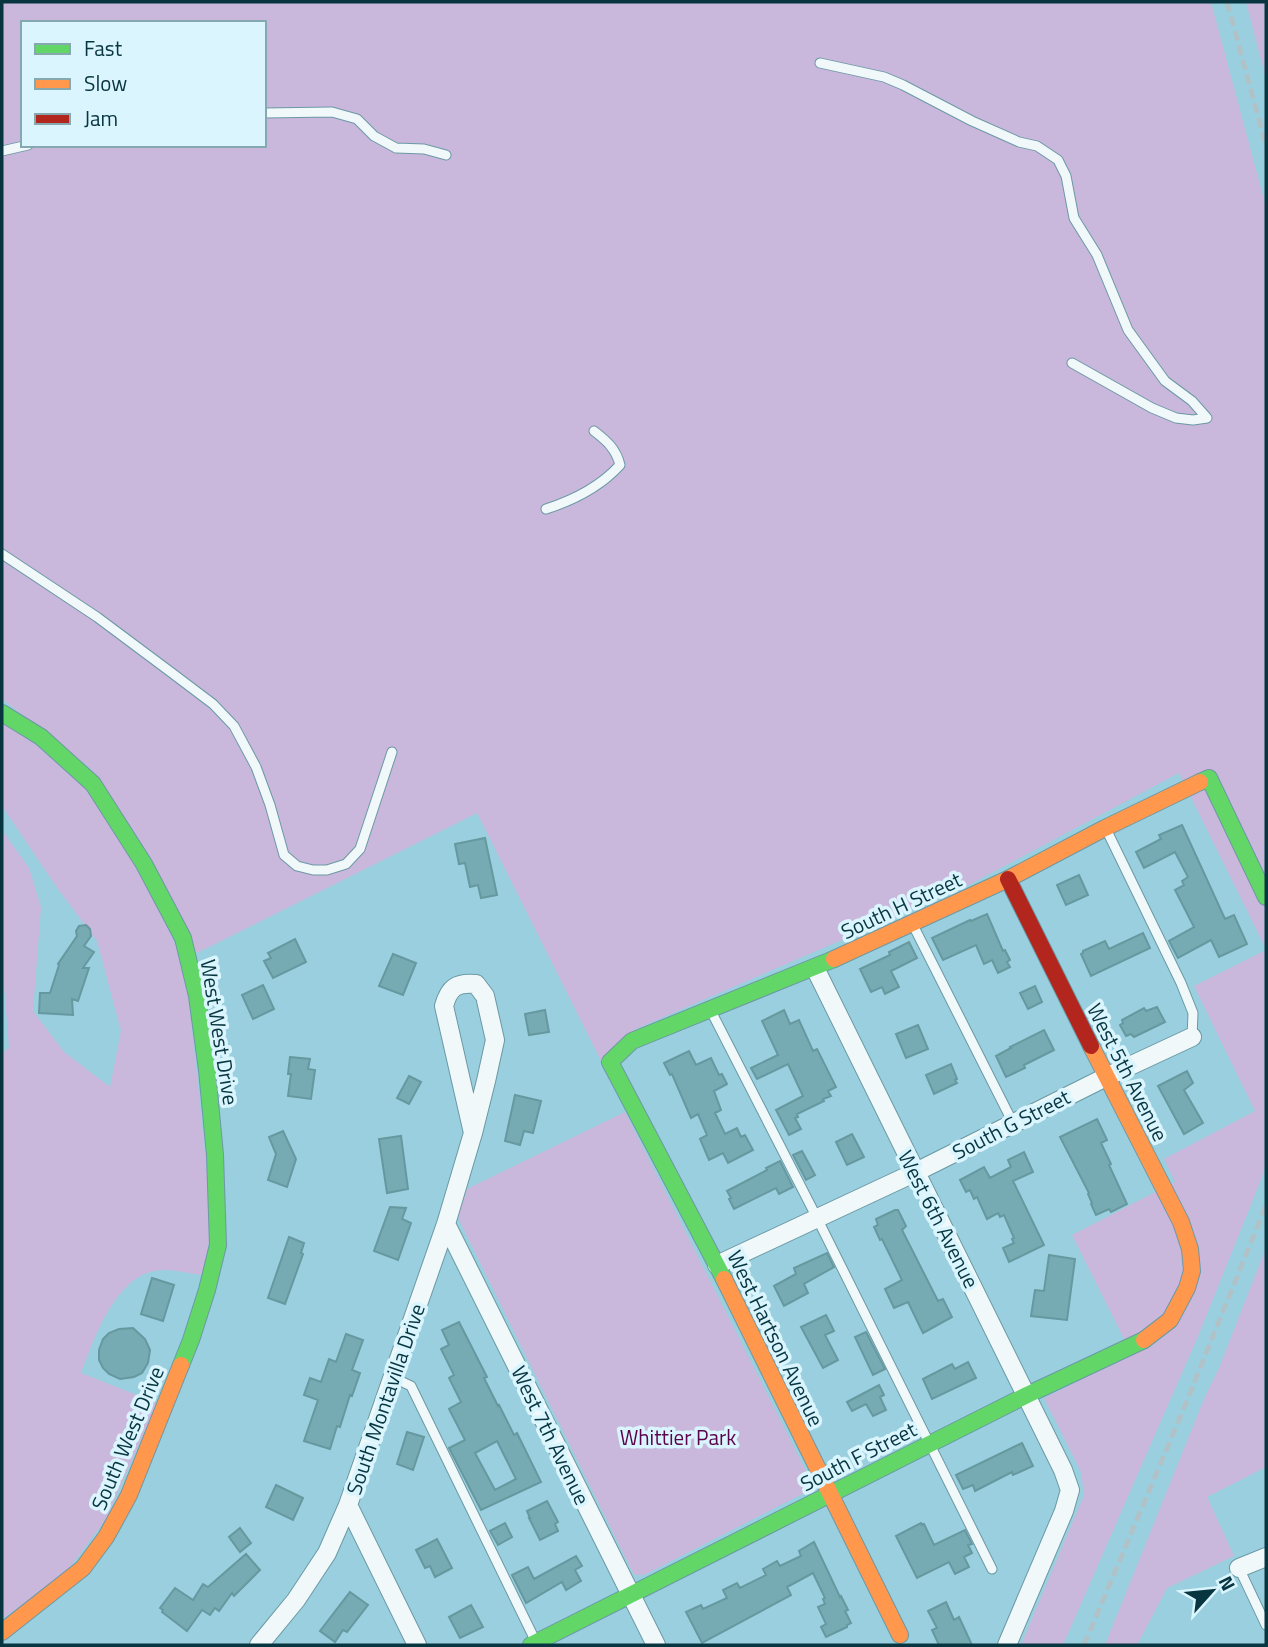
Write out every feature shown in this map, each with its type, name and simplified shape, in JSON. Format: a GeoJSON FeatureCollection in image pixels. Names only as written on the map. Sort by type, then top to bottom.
{"type":"FeatureCollection","features":[{"type":"Feature","properties":{"kind":"street","name":"West West Drive"},"geometry":{"type":"LineString","coordinates":[[2,713],[41,737],[93,784],[144,864],[183,938],[197,996],[207,1070],[215,1155],[218,1245],[191,1340]]}},
{"type":"Feature","properties":{"kind":"street","name":"South H Street"},"geometry":{"type":"LineString","coordinates":[[611,1062],[632,1041],[815,968],[1008,879],[1209,778],[1266,897]]}},
{"type":"Feature","properties":{"kind":"street","name":"West 5th Avenue"},"geometry":{"type":"LineString","coordinates":[[1008,879],[1181,1222],[1190,1249],[1192,1271],[1186,1288]]}},
{"type":"Feature","properties":{"kind":"street","name":"West 6th Avenue"},"geometry":{"type":"LineString","coordinates":[[815,968],[1027,1395],[1070,1490],[1064,1511],[1007,1645]]}},
{"type":"Feature","properties":{"kind":"street","name":"South Montavilla Drive"},"geometry":{"type":"LineString","coordinates":[[259,1645],[296,1600],[327,1553],[348,1504],[446,1224],[473,1133],[495,1040],[485,996],[475,984],[465,983],[455,986],[448,993],[444,1006],[473,1133]]}},
{"type":"Feature","properties":{"kind":"street","name":"South G Street"},"geometry":{"type":"LineString","coordinates":[[717,1265],[916,1172],[1192,1037]]}},
{"type":"Feature","properties":{"kind":"street","name":"West Hartson Avenue"},"geometry":{"type":"LineString","coordinates":[[611,1062],[717,1265],[900,1635]]}},
{"type":"Feature","properties":{"kind":"street","name":"West 7th Avenue"},"geometry":{"type":"LineString","coordinates":[[446,1224],[656,1645]]}},
{"type":"Feature","properties":{"kind":"street","name":"South F Street"},"geometry":{"type":"LineString","coordinates":[[535,1644],[1027,1395],[1142,1340],[1170,1320],[1186,1288]]}},
{"type":"Feature","properties":{"kind":"street","name":"South West Drive"},"geometry":{"type":"LineString","coordinates":[[2,1632],[83,1568],[106,1537],[129,1494],[191,1340]]}},
{"type":"Feature","properties":{"kind":"street"},"geometry":{"type":"LineString","coordinates":[[348,1504],[417,1645]]}},
{"type":"Feature","properties":{"kind":"street"},"geometry":{"type":"LineString","coordinates":[[1239,1568],[1266,1557]]}},
{"type":"Feature","properties":{"kind":"lane"},"geometry":{"type":"LineString","coordinates":[[820,63],[884,77],[972,121],[1019,142],[1037,146],[1058,160],[1066,176],[1074,218],[1097,255],[1128,330],[1165,381],[1192,401],[1207,418],[1176,418],[1152,408],[1072,363]]}},
{"type":"Feature","properties":{"kind":"lane"},"geometry":{"type":"LineString","coordinates":[[266,113],[332,112],[357,119],[374,136],[396,148],[424,149],[446,155]]}},
{"type":"Feature","properties":{"kind":"lane"},"geometry":{"type":"LineString","coordinates":[[2,150],[21,146]]}},
{"type":"Feature","properties":{"kind":"lane"},"geometry":{"type":"LineString","coordinates":[[546,509],[562,504],[607,479],[620,465],[617,454],[606,440],[594,431]]}},
{"type":"Feature","properties":{"kind":"lane"},"geometry":{"type":"LineString","coordinates":[[2,554],[97,617],[213,705],[234,726],[256,767],[284,855],[297,866],[327,870],[346,864],[360,849],[392,752]]}},
{"type":"Feature","properties":{"kind":"lane"},"geometry":{"type":"LineString","coordinates":[[1105,828],[1181,983],[1193,1013],[1192,1037]]}},
{"type":"Feature","properties":{"kind":"lane"},"geometry":{"type":"LineString","coordinates":[[912,923],[1013,1123]]}},
{"type":"Feature","properties":{"kind":"lane"},"geometry":{"type":"LineString","coordinates":[[710,1009],[992,1570]]}},
{"type":"Feature","properties":{"kind":"lane"},"geometry":{"type":"LineString","coordinates":[[393,1377],[411,1386],[535,1644]]}},
{"type":"Feature","properties":{"kind":"lane"},"geometry":{"type":"LineString","coordinates":[[1239,1568],[1266,1625]]}},
{"type":"Feature","properties":{"kind":"green space"},"geometry":{"type":"Polygon","coordinates":[[[2,2],[1211,2],[1266,207],[1266,949],[1179,773],[967,886],[636,1029],[601,1061],[477,813],[197,953],[91,769],[2,699],[2,2]]]}},
{"type":"Feature","properties":{"kind":"green space"},"geometry":{"type":"Polygon","coordinates":[[[1246,2],[1266,2],[1266,79],[1246,2]]]}},
{"type":"Feature","properties":{"kind":"green space"},"geometry":{"type":"Polygon","coordinates":[[[2,719],[82,780],[155,896],[186,971],[208,1182],[209,1242],[203,1275],[170,1270],[148,1273],[121,1293],[101,1324],[81,1373],[157,1403],[106,1519],[64,1575],[2,1619],[2,1054],[9,1047],[2,963],[2,830],[29,868],[41,907],[33,1011],[64,1052],[110,1087],[121,1031],[97,941],[2,806],[2,719]]]}},
{"type":"Feature","properties":{"kind":"green space"},"geometry":{"type":"Polygon","coordinates":[[[1266,950],[1266,1164],[1262,1177],[1199,1334],[1063,1645],[1021,1645],[1084,1495],[1081,1472],[1044,1398],[1132,1355],[1072,1235],[1175,1182],[1164,1159],[1255,1111],[1194,986],[1266,950]]]}},
{"type":"Feature","properties":{"kind":"green space","name":"Whittier Park"},"geometry":{"type":"Polygon","coordinates":[[[625,1112],[812,1483],[808,1491],[644,1575],[635,1575],[632,1571],[458,1215],[467,1189],[625,1112]]]}},
{"type":"Feature","properties":{"kind":"green space"},"geometry":{"type":"Polygon","coordinates":[[[1266,1248],[1266,1467],[1207,1497],[1234,1556],[1167,1588],[1137,1645],[1105,1645],[1219,1368],[1266,1248]]]}},
{"type":"Feature","properties":{"kind":"building"},"geometry":{"type":"Polygon","coordinates":[[[1182,825],[1225,919],[1234,915],[1247,944],[1219,957],[1211,940],[1178,958],[1169,941],[1194,927],[1175,890],[1184,885],[1182,881],[1188,877],[1175,852],[1144,868],[1136,852],[1161,839],[1159,835],[1182,825]]]}},
{"type":"Feature","properties":{"kind":"building"},"geometry":{"type":"Polygon","coordinates":[[[485,838],[497,895],[481,898],[478,885],[470,887],[465,863],[459,864],[455,844],[485,838]]]}},
{"type":"Feature","properties":{"kind":"building"},"geometry":{"type":"Polygon","coordinates":[[[1079,875],[1088,895],[1066,905],[1057,885],[1079,875]]]}},
{"type":"Feature","properties":{"kind":"building"},"geometry":{"type":"Polygon","coordinates":[[[987,914],[1003,951],[1005,950],[1010,960],[1007,962],[1010,967],[998,973],[992,960],[984,964],[976,945],[943,960],[932,938],[987,914]]]}},
{"type":"Feature","properties":{"kind":"building"},"geometry":{"type":"Polygon","coordinates":[[[86,925],[91,936],[84,946],[94,952],[83,968],[89,968],[78,1001],[72,999],[73,1015],[39,1013],[40,993],[50,993],[58,964],[77,936],[79,926],[86,925]]]}},
{"type":"Feature","properties":{"kind":"building"},"geometry":{"type":"Polygon","coordinates":[[[1143,933],[1150,948],[1091,976],[1081,954],[1083,951],[1105,941],[1109,949],[1143,933]]]}},
{"type":"Feature","properties":{"kind":"building"},"geometry":{"type":"Polygon","coordinates":[[[295,939],[306,962],[273,978],[264,961],[271,958],[268,953],[295,939]]]}},
{"type":"Feature","properties":{"kind":"building"},"geometry":{"type":"Polygon","coordinates":[[[909,942],[917,958],[891,971],[899,987],[885,994],[882,987],[871,992],[860,969],[890,955],[889,952],[909,942]]]}},
{"type":"Feature","properties":{"kind":"building"},"geometry":{"type":"Polygon","coordinates":[[[393,954],[416,963],[403,995],[379,986],[393,954]]]}},
{"type":"Feature","properties":{"kind":"building"},"geometry":{"type":"Polygon","coordinates":[[[263,985],[274,1009],[253,1019],[242,995],[263,985]]]}},
{"type":"Feature","properties":{"kind":"building"},"geometry":{"type":"Polygon","coordinates":[[[1035,986],[1042,1002],[1028,1009],[1020,993],[1035,986]]]}},
{"type":"Feature","properties":{"kind":"building"},"geometry":{"type":"Polygon","coordinates":[[[1157,1007],[1165,1022],[1134,1037],[1131,1034],[1126,1036],[1120,1025],[1122,1020],[1144,1008],[1146,1011],[1157,1007]]]}},
{"type":"Feature","properties":{"kind":"building"},"geometry":{"type":"Polygon","coordinates":[[[545,1010],[549,1032],[529,1035],[525,1014],[545,1010]]]}},
{"type":"Feature","properties":{"kind":"building"},"geometry":{"type":"Polygon","coordinates":[[[784,1010],[790,1024],[799,1020],[813,1051],[817,1049],[836,1087],[828,1091],[831,1096],[823,1099],[824,1101],[797,1114],[798,1117],[795,1118],[801,1129],[789,1135],[776,1110],[803,1096],[788,1064],[757,1079],[751,1068],[778,1055],[762,1021],[784,1010]]]}},
{"type":"Feature","properties":{"kind":"building"},"geometry":{"type":"Polygon","coordinates":[[[918,1025],[928,1049],[906,1058],[896,1034],[918,1025]]]}},
{"type":"Feature","properties":{"kind":"building"},"geometry":{"type":"Polygon","coordinates":[[[1044,1030],[1054,1050],[1006,1077],[996,1056],[1044,1030]]]}},
{"type":"Feature","properties":{"kind":"building"},"geometry":{"type":"Polygon","coordinates":[[[689,1051],[696,1065],[711,1058],[719,1075],[722,1074],[727,1084],[714,1091],[721,1110],[715,1113],[725,1134],[737,1128],[741,1137],[745,1135],[753,1150],[728,1163],[723,1153],[709,1160],[700,1139],[707,1135],[698,1114],[691,1118],[672,1074],[670,1075],[664,1063],[689,1051]]]}},
{"type":"Feature","properties":{"kind":"building"},"geometry":{"type":"Polygon","coordinates":[[[290,1057],[310,1059],[308,1069],[315,1070],[311,1099],[288,1096],[290,1057]]]}},
{"type":"Feature","properties":{"kind":"building"},"geometry":{"type":"Polygon","coordinates":[[[951,1064],[957,1083],[934,1094],[926,1075],[951,1064]]]}},
{"type":"Feature","properties":{"kind":"building"},"geometry":{"type":"Polygon","coordinates":[[[1187,1071],[1193,1083],[1184,1090],[1203,1123],[1184,1134],[1158,1086],[1187,1071]]]}},
{"type":"Feature","properties":{"kind":"building"},"geometry":{"type":"Polygon","coordinates":[[[409,1076],[421,1082],[409,1104],[397,1098],[409,1076]]]}},
{"type":"Feature","properties":{"kind":"building"},"geometry":{"type":"Polygon","coordinates":[[[515,1095],[541,1101],[533,1133],[524,1131],[520,1145],[505,1141],[515,1095]]]}},
{"type":"Feature","properties":{"kind":"building"},"geometry":{"type":"Polygon","coordinates":[[[1097,1119],[1107,1140],[1101,1143],[1127,1204],[1111,1212],[1109,1209],[1096,1215],[1089,1193],[1060,1137],[1097,1119]]]}},
{"type":"Feature","properties":{"kind":"building"},"geometry":{"type":"Polygon","coordinates":[[[283,1131],[296,1159],[287,1187],[268,1180],[276,1154],[269,1137],[283,1131]]]}},
{"type":"Feature","properties":{"kind":"building"},"geometry":{"type":"Polygon","coordinates":[[[852,1134],[864,1157],[847,1165],[836,1142],[852,1134]]]}},
{"type":"Feature","properties":{"kind":"building"},"geometry":{"type":"Polygon","coordinates":[[[401,1136],[408,1189],[387,1193],[379,1139],[401,1136]]]}},
{"type":"Feature","properties":{"kind":"building"},"geometry":{"type":"Polygon","coordinates":[[[802,1151],[815,1175],[806,1180],[793,1155],[802,1151]]]}},
{"type":"Feature","properties":{"kind":"building"},"geometry":{"type":"Polygon","coordinates":[[[1024,1152],[1033,1172],[1013,1181],[1044,1245],[1009,1262],[1003,1248],[1014,1243],[1014,1238],[1004,1215],[1000,1217],[998,1213],[987,1219],[977,1197],[974,1199],[970,1190],[966,1192],[960,1180],[984,1167],[990,1178],[1011,1167],[1008,1160],[1024,1152]]]}},
{"type":"Feature","properties":{"kind":"building"},"geometry":{"type":"Polygon","coordinates":[[[780,1161],[793,1187],[779,1194],[776,1188],[734,1209],[727,1191],[780,1161]]]}},
{"type":"Feature","properties":{"kind":"building"},"geometry":{"type":"Polygon","coordinates":[[[390,1207],[406,1208],[402,1219],[411,1223],[398,1260],[374,1251],[390,1207]]]}},
{"type":"Feature","properties":{"kind":"building"},"geometry":{"type":"Polygon","coordinates":[[[898,1210],[906,1226],[902,1230],[938,1301],[943,1299],[952,1317],[923,1333],[908,1302],[894,1308],[885,1289],[902,1280],[874,1227],[878,1225],[876,1219],[898,1210]]]}},
{"type":"Feature","properties":{"kind":"building"},"geometry":{"type":"Polygon","coordinates":[[[289,1237],[304,1243],[303,1254],[285,1304],[268,1298],[289,1237]]]}},
{"type":"Feature","properties":{"kind":"building"},"geometry":{"type":"Polygon","coordinates":[[[827,1253],[834,1267],[804,1284],[808,1293],[784,1306],[774,1286],[796,1274],[794,1268],[827,1253]]]}},
{"type":"Feature","properties":{"kind":"building"},"geometry":{"type":"Polygon","coordinates":[[[1049,1255],[1075,1259],[1067,1320],[1031,1316],[1035,1290],[1044,1291],[1049,1255]]]}},
{"type":"Feature","properties":{"kind":"building"},"geometry":{"type":"Polygon","coordinates":[[[152,1278],[174,1285],[163,1321],[141,1314],[152,1278]]]}},
{"type":"Feature","properties":{"kind":"building"},"geometry":{"type":"Polygon","coordinates":[[[826,1315],[834,1331],[825,1335],[838,1360],[823,1368],[801,1327],[826,1315]]]}},
{"type":"Feature","properties":{"kind":"building"},"geometry":{"type":"Polygon","coordinates":[[[459,1322],[487,1377],[484,1378],[498,1406],[514,1435],[517,1433],[541,1482],[481,1510],[449,1448],[465,1440],[449,1409],[461,1402],[449,1378],[454,1375],[441,1349],[449,1345],[442,1330],[459,1322]],[[497,1441],[475,1453],[495,1490],[516,1479],[497,1441]]]}},
{"type":"Feature","properties":{"kind":"building"},"geometry":{"type":"Polygon","coordinates":[[[133,1328],[145,1339],[150,1350],[148,1363],[142,1373],[120,1379],[103,1368],[99,1360],[99,1350],[103,1339],[109,1333],[133,1328]]]}},
{"type":"Feature","properties":{"kind":"building"},"geometry":{"type":"Polygon","coordinates":[[[866,1332],[885,1369],[873,1375],[855,1337],[866,1332]]]}},
{"type":"Feature","properties":{"kind":"building"},"geometry":{"type":"Polygon","coordinates":[[[346,1334],[363,1340],[352,1370],[360,1373],[330,1449],[304,1441],[318,1400],[304,1395],[310,1378],[321,1382],[329,1359],[336,1362],[346,1334]]]}},
{"type":"Feature","properties":{"kind":"building"},"geometry":{"type":"Polygon","coordinates":[[[968,1362],[976,1378],[932,1399],[923,1379],[952,1364],[955,1369],[968,1362]]]}},
{"type":"Feature","properties":{"kind":"building"},"geometry":{"type":"Polygon","coordinates":[[[879,1385],[884,1395],[880,1397],[886,1410],[873,1416],[866,1404],[852,1411],[847,1402],[879,1385]]]}},
{"type":"Feature","properties":{"kind":"building"},"geometry":{"type":"Polygon","coordinates":[[[407,1432],[424,1437],[413,1470],[397,1464],[407,1432]]]}},
{"type":"Feature","properties":{"kind":"building"},"geometry":{"type":"Polygon","coordinates":[[[1022,1443],[1033,1466],[1013,1475],[1012,1472],[975,1491],[973,1485],[963,1489],[956,1475],[1022,1443]]]}},
{"type":"Feature","properties":{"kind":"building"},"geometry":{"type":"Polygon","coordinates":[[[276,1485],[303,1498],[293,1520],[266,1507],[276,1485]]]}},
{"type":"Feature","properties":{"kind":"building"},"geometry":{"type":"Polygon","coordinates":[[[547,1501],[558,1522],[555,1524],[558,1531],[540,1540],[527,1511],[547,1501]]]}},
{"type":"Feature","properties":{"kind":"building"},"geometry":{"type":"Polygon","coordinates":[[[505,1523],[512,1537],[498,1545],[490,1531],[505,1523]]]}},
{"type":"Feature","properties":{"kind":"building"},"geometry":{"type":"Polygon","coordinates":[[[921,1523],[934,1545],[965,1530],[972,1544],[968,1545],[972,1553],[964,1557],[969,1567],[955,1574],[949,1562],[917,1578],[896,1536],[921,1523]]]}},
{"type":"Feature","properties":{"kind":"building"},"geometry":{"type":"Polygon","coordinates":[[[240,1528],[251,1543],[240,1552],[229,1537],[240,1528]]]}},
{"type":"Feature","properties":{"kind":"building"},"geometry":{"type":"Polygon","coordinates":[[[437,1539],[452,1568],[435,1577],[430,1566],[425,1568],[416,1550],[437,1539]]]}},
{"type":"Feature","properties":{"kind":"building"},"geometry":{"type":"Polygon","coordinates":[[[814,1542],[848,1610],[845,1611],[851,1623],[847,1627],[826,1637],[821,1627],[826,1624],[818,1607],[825,1604],[825,1598],[813,1573],[787,1587],[791,1595],[702,1643],[686,1612],[701,1605],[703,1609],[727,1598],[723,1590],[737,1583],[740,1588],[766,1575],[763,1569],[777,1561],[780,1566],[801,1556],[799,1551],[814,1542]]]}},
{"type":"Feature","properties":{"kind":"building"},"geometry":{"type":"Polygon","coordinates":[[[246,1554],[260,1570],[234,1596],[232,1593],[219,1611],[215,1608],[210,1615],[202,1610],[187,1631],[162,1612],[160,1608],[175,1588],[193,1600],[203,1584],[208,1587],[246,1554]]]}},
{"type":"Feature","properties":{"kind":"building"},"geometry":{"type":"Polygon","coordinates":[[[576,1556],[582,1566],[575,1570],[581,1581],[566,1590],[562,1582],[526,1603],[512,1575],[528,1567],[534,1579],[576,1556]]]}},
{"type":"Feature","properties":{"kind":"building"},"geometry":{"type":"Polygon","coordinates":[[[350,1592],[368,1605],[347,1632],[343,1630],[335,1642],[320,1631],[350,1592]]]}},
{"type":"Feature","properties":{"kind":"building"},"geometry":{"type":"Polygon","coordinates":[[[946,1602],[954,1620],[959,1617],[972,1645],[939,1645],[932,1630],[937,1628],[928,1611],[946,1602]]]}},
{"type":"Feature","properties":{"kind":"building"},"geometry":{"type":"Polygon","coordinates":[[[471,1605],[483,1627],[460,1638],[449,1617],[471,1605]]]}},
{"type":"Feature","properties":{"kind":"railway"},"geometry":{"type":"LineString","coordinates":[[1227,2],[1266,146]]}},
{"type":"Feature","properties":{"kind":"railway"},"geometry":{"type":"LineString","coordinates":[[1084,1645],[1266,1205]]}},
{"type":"Feature","properties":{"kind":"traffic: fast"},"geometry":{"type":"LineString","coordinates":[[2,713],[41,737],[93,784],[144,864],[183,938],[197,996],[207,1070],[215,1155],[218,1245],[207,1290],[181,1365]]}},
{"type":"Feature","properties":{"kind":"traffic: fast"},"geometry":{"type":"LineString","coordinates":[[1200,782],[1209,778],[1266,897]]}},
{"type":"Feature","properties":{"kind":"traffic: fast"},"geometry":{"type":"LineString","coordinates":[[724,1279],[610,1062],[632,1041],[834,959]]}},
{"type":"Feature","properties":{"kind":"traffic: fast"},"geometry":{"type":"LineString","coordinates":[[531,1645],[1027,1395],[1144,1340]]}},
{"type":"Feature","properties":{"kind":"traffic: slow"},"geometry":{"type":"LineString","coordinates":[[834,959],[1008,879],[1200,782]]}},
{"type":"Feature","properties":{"kind":"traffic: slow"},"geometry":{"type":"LineString","coordinates":[[1091,1046],[1181,1222],[1190,1249],[1192,1271],[1187,1288],[1170,1320],[1144,1340]]}},
{"type":"Feature","properties":{"kind":"traffic: slow"},"geometry":{"type":"LineString","coordinates":[[724,1279],[900,1635]]}},
{"type":"Feature","properties":{"kind":"traffic: slow"},"geometry":{"type":"LineString","coordinates":[[2,1632],[83,1568],[106,1537],[129,1495],[181,1365]]}},
{"type":"Feature","properties":{"kind":"traffic: jam"},"geometry":{"type":"LineString","coordinates":[[1008,879],[1091,1046]]}}]}
